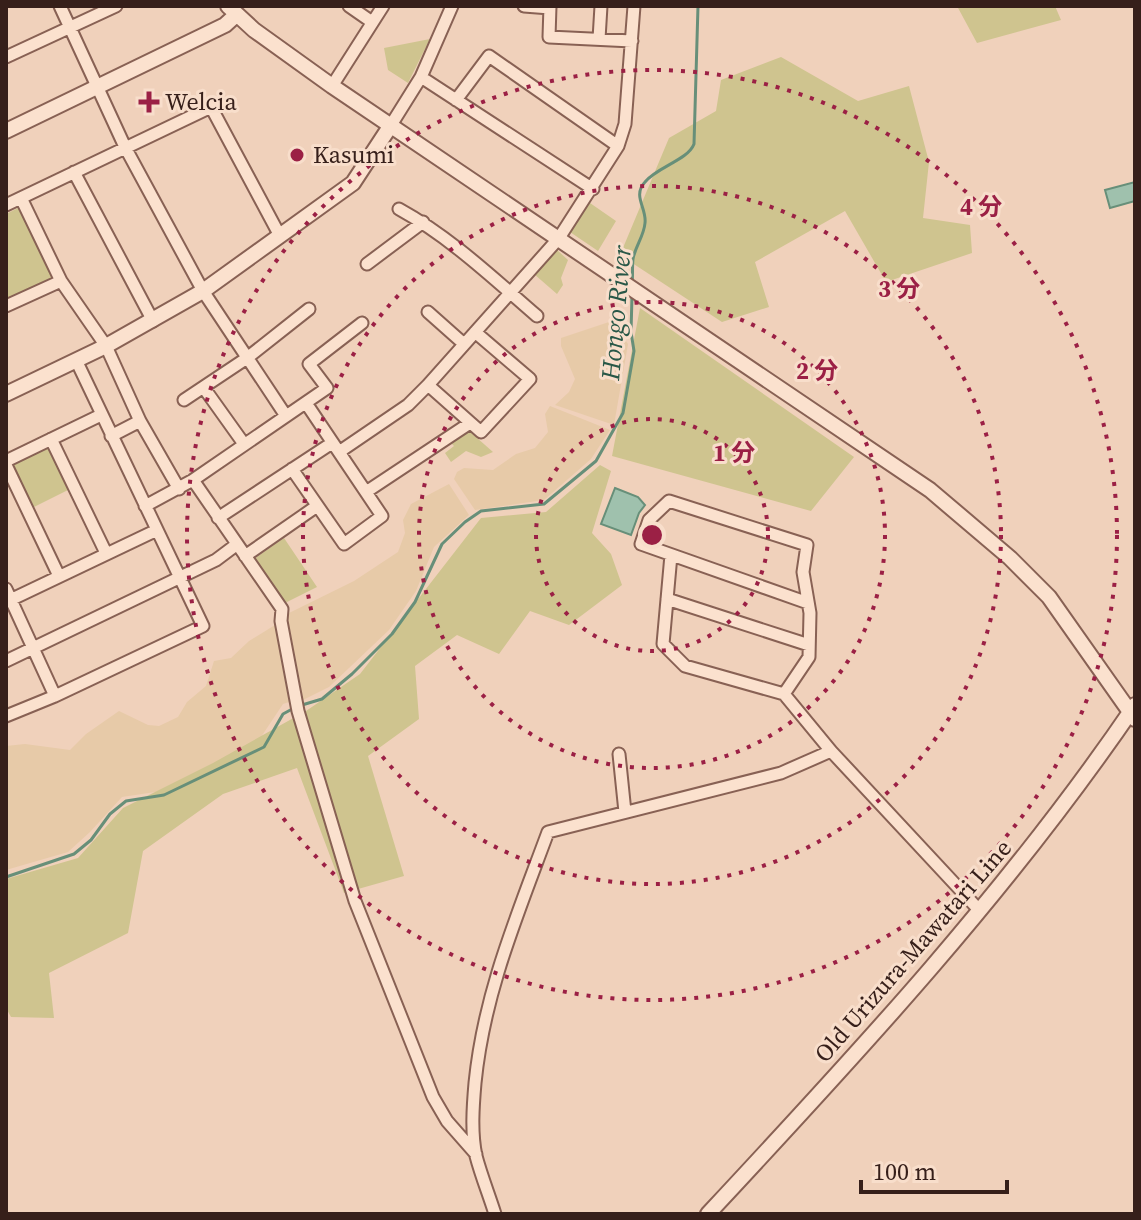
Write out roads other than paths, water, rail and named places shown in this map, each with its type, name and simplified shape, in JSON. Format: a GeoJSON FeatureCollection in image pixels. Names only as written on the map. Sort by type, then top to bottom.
{"type":"FeatureCollection","features":[{"type":"Feature","properties":{"kind":"street"},"geometry":{"type":"LineString","coordinates":[[60,6],[125,147],[203,291],[286,416]]}},
{"type":"Feature","properties":{"kind":"street"},"geometry":{"type":"LineString","coordinates":[[6,41],[9,56],[116,6]]}},
{"type":"Feature","properties":{"kind":"street"},"geometry":{"type":"LineString","coordinates":[[349,6],[372,22]]}},
{"type":"Feature","properties":{"kind":"street"},"geometry":{"type":"LineString","coordinates":[[332,86],[383,6]]}},
{"type":"Feature","properties":{"kind":"street"},"geometry":{"type":"LineString","coordinates":[[6,394],[106,346],[203,291],[353,183],[421,77],[452,6]]}},
{"type":"Feature","properties":{"kind":"street"},"geometry":{"type":"LineString","coordinates":[[524,6],[550,7],[549,37],[632,41]]}},
{"type":"Feature","properties":{"kind":"street"},"geometry":{"type":"LineString","coordinates":[[599,39],[601,6]]}},
{"type":"Feature","properties":{"kind":"street"},"geometry":{"type":"LineString","coordinates":[[218,518],[292,469],[408,405],[559,238],[618,146],[625,124],[634,6]]}},
{"type":"Feature","properties":{"kind":"street"},"geometry":{"type":"LineString","coordinates":[[6,131],[225,25],[232,11],[332,86],[930,490],[999,548],[1049,597],[1134,712]]}},
{"type":"Feature","properties":{"kind":"street"},"geometry":{"type":"LineString","coordinates":[[456,100],[489,56],[618,146]]}},
{"type":"Feature","properties":{"kind":"street"},"geometry":{"type":"LineString","coordinates":[[421,77],[593,189]]}},
{"type":"Feature","properties":{"kind":"street"},"geometry":{"type":"LineString","coordinates":[[6,205],[211,107],[280,236]]}},
{"type":"Feature","properties":{"kind":"street"},"geometry":{"type":"LineString","coordinates":[[74,172],[153,321]]}},
{"type":"Feature","properties":{"kind":"street"},"geometry":{"type":"LineString","coordinates":[[21,198],[61,281],[106,346],[140,421],[179,489]]}},
{"type":"Feature","properties":{"kind":"street"},"geometry":{"type":"LineString","coordinates":[[399,209],[423,222],[537,316]]}},
{"type":"Feature","properties":{"kind":"street"},"geometry":{"type":"LineString","coordinates":[[367,264],[423,222]]}},
{"type":"Feature","properties":{"kind":"street"},"geometry":{"type":"LineString","coordinates":[[6,306],[61,281]]}},
{"type":"Feature","properties":{"kind":"street"},"geometry":{"type":"LineString","coordinates":[[184,400],[247,358],[309,309]]}},
{"type":"Feature","properties":{"kind":"street"},"geometry":{"type":"LineString","coordinates":[[428,312],[464,344]]}},
{"type":"Feature","properties":{"kind":"street"},"geometry":{"type":"LineString","coordinates":[[145,506],[193,480],[327,388],[309,364],[362,323]]}},
{"type":"Feature","properties":{"kind":"street"},"geometry":{"type":"LineString","coordinates":[[428,385],[481,432],[530,379],[475,332]]}},
{"type":"Feature","properties":{"kind":"street"},"geometry":{"type":"LineString","coordinates":[[6,716],[203,626],[76,360]]}},
{"type":"Feature","properties":{"kind":"street"},"geometry":{"type":"LineString","coordinates":[[204,388],[244,444]]}},
{"type":"Feature","properties":{"kind":"street"},"geometry":{"type":"LineString","coordinates":[[292,469],[344,544],[382,516],[306,403]]}},
{"type":"Feature","properties":{"kind":"street"},"geometry":{"type":"LineString","coordinates":[[59,576],[6,463],[101,415]]}},
{"type":"Feature","properties":{"kind":"street"},"geometry":{"type":"LineString","coordinates":[[111,436],[140,421]]}},
{"type":"Feature","properties":{"kind":"street"},"geometry":{"type":"LineString","coordinates":[[366,492],[470,423]]}},
{"type":"Feature","properties":{"kind":"street"},"geometry":{"type":"LineString","coordinates":[[51,439],[106,553]]}},
{"type":"Feature","properties":{"kind":"street"},"geometry":{"type":"LineString","coordinates":[[193,480],[282,609],[281,621],[298,708],[355,901],[433,1097],[447,1121],[476,1154]]}},
{"type":"Feature","properties":{"kind":"street"},"geometry":{"type":"LineString","coordinates":[[784,694],[809,657],[808,603],[803,572],[807,545],[669,501],[649,520],[641,544],[808,603]]}},
{"type":"Feature","properties":{"kind":"street"},"geometry":{"type":"LineString","coordinates":[[245,556],[317,506]]}},
{"type":"Feature","properties":{"kind":"street"},"geometry":{"type":"LineString","coordinates":[[55,696],[8,597],[157,530]]}},
{"type":"Feature","properties":{"kind":"street"},"geometry":{"type":"LineString","coordinates":[[6,661],[216,560],[236,545]]}},
{"type":"Feature","properties":{"kind":"street"},"geometry":{"type":"LineString","coordinates":[[671,555],[663,644],[685,666],[784,694],[831,751],[980,911]]}},
{"type":"Feature","properties":{"kind":"street"},"geometry":{"type":"LineString","coordinates":[[667,599],[809,645]]}},
{"type":"Feature","properties":{"kind":"street","name":"Old Urizura-Mawatari Line"},"geometry":{"type":"LineString","coordinates":[[708,1214],[980,911],[1134,712]]}},
{"type":"Feature","properties":{"kind":"street"},"geometry":{"type":"LineString","coordinates":[[495,1214],[476,1154],[473,1105],[484,1019],[510,930],[548,832],[781,773],[831,751]]}},
{"type":"Feature","properties":{"kind":"street"},"geometry":{"type":"LineString","coordinates":[[619,754],[625,812]]}},
{"type":"Feature","properties":{"kind":"waterway","name":"Hongo River"},"geometry":{"type":"LineString","coordinates":[[632,284],[633,259],[645,223],[641,187],[650,177],[686,155],[694,144],[698,6]]}},
{"type":"Feature","properties":{"kind":"waterway","name":"Hongo River"},"geometry":{"type":"LineString","coordinates":[[302,705],[322,699],[392,634],[415,602],[442,544],[465,522],[481,511],[544,504],[596,461],[623,413],[634,351],[632,296]]}},
{"type":"Feature","properties":{"kind":"waterway","name":"Hongo River"},"geometry":{"type":"LineString","coordinates":[[6,877],[74,854],[126,801],[164,795],[264,747],[283,714],[294,708]]}},
{"type":"Feature","properties":{"kind":"place","name":"Welcia"},"geometry":{"type":"Point","coordinates":[149,102]}},
{"type":"Feature","properties":{"kind":"place","name":"Kasumi"},"geometry":{"type":"Point","coordinates":[297,155]}}]}
